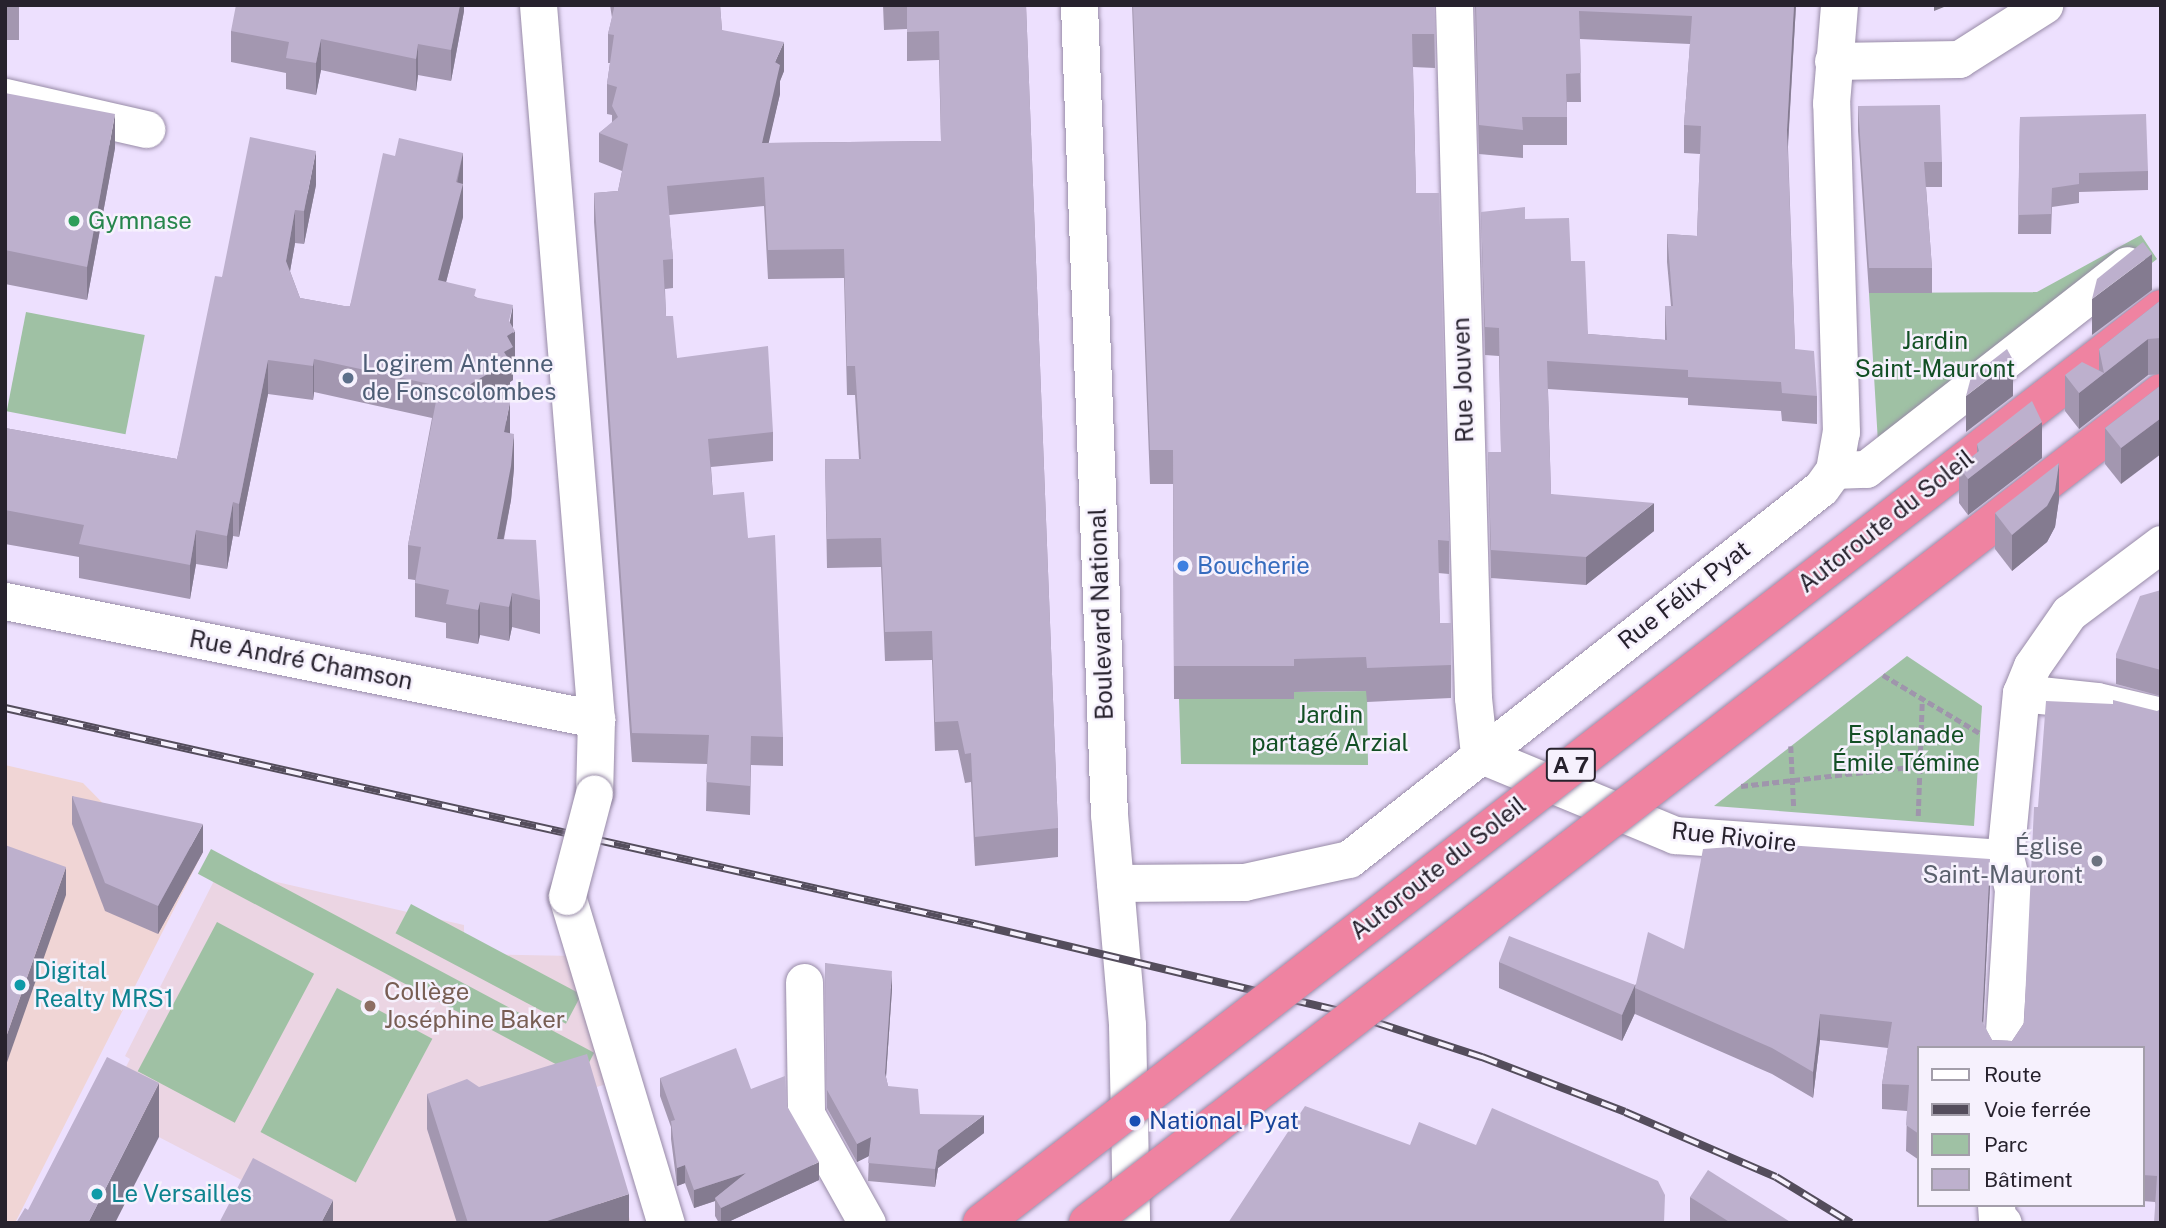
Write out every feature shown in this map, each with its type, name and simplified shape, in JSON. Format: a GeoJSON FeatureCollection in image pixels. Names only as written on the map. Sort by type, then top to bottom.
{"type":"FeatureCollection","features":[{"type":"Feature","properties":{"kind":"highway","name":"Autoroute du Soleil"},"geometry":{"type":"LineString","coordinates":[[982,1223],[2161,309]]}},
{"type":"Feature","properties":{"kind":"highway","name":"A 7"},"geometry":{"type":"LineString","coordinates":[[1088,1223],[2161,393]]}},
{"type":"Feature","properties":{"kind":"street"},"geometry":{"type":"LineString","coordinates":[[538,5],[596,719],[594,793],[567,896],[666,1223]]}},
{"type":"Feature","properties":{"kind":"street","name":"Boulevard National"},"geometry":{"type":"LineString","coordinates":[[1079,5],[1115,883],[1127,1025],[1131,1223]]}},
{"type":"Feature","properties":{"kind":"street","name":"Rue Jouven"},"geometry":{"type":"LineString","coordinates":[[1454,5],[1472,684],[1479,754]]}},
{"type":"Feature","properties":{"kind":"street"},"geometry":{"type":"LineString","coordinates":[[1839,5],[1833,61],[1841,432],[1834,470],[1866,469],[2127,265]]}},
{"type":"Feature","properties":{"kind":"street"},"geometry":{"type":"LineString","coordinates":[[1833,61],[1959,59],[2044,5]]}},
{"type":"Feature","properties":{"kind":"street"},"geometry":{"type":"LineString","coordinates":[[5,97],[146,129]]}},
{"type":"Feature","properties":{"kind":"street","name":"Rue Félix Pyat"},"geometry":{"type":"LineString","coordinates":[[1115,883],[1244,882],[1349,859],[1371,846],[1479,754],[1821,488],[1834,470]]}},
{"type":"Feature","properties":{"kind":"street"},"geometry":{"type":"LineString","coordinates":[[2003,1046],[2013,889],[2005,858],[2021,693],[2032,666],[2069,613],[2161,544]]}},
{"type":"Feature","properties":{"kind":"street","name":"Rue André Chamson"},"geometry":{"type":"LineString","coordinates":[[5,601],[596,719]]}},
{"type":"Feature","properties":{"kind":"street"},"geometry":{"type":"LineString","coordinates":[[2021,693],[2097,701],[2161,716]]}},
{"type":"Feature","properties":{"kind":"street","name":"Rue Rivoire"},"geometry":{"type":"LineString","coordinates":[[1479,754],[1675,835],[2005,858]]}},
{"type":"Feature","properties":{"kind":"street"},"geometry":{"type":"LineString","coordinates":[[804,982],[806,1114],[867,1223]]}},
{"type":"Feature","properties":{"kind":"path"},"geometry":{"type":"LineString","coordinates":[[1883,675],[2015,755]]}},
{"type":"Feature","properties":{"kind":"path"},"geometry":{"type":"LineString","coordinates":[[1918,852],[1917,766],[1922,699]]}},
{"type":"Feature","properties":{"kind":"path"},"geometry":{"type":"LineString","coordinates":[[1791,747],[1796,844]]}},
{"type":"Feature","properties":{"kind":"path"},"geometry":{"type":"LineString","coordinates":[[1741,786],[2015,755]]}},
{"type":"Feature","properties":{"kind":"shaded area"},"geometry":{"type":"Polygon","coordinates":[[[5,765],[83,783],[133,834],[203,852],[15,1223],[5,1223],[5,765]]]}},
{"type":"Feature","properties":{"kind":"shaded area","name":"Collège Joséphine Baker"},"geometry":{"type":"Polygon","coordinates":[[[220,869],[464,925],[464,954],[575,956],[615,1081],[588,1090],[631,1223],[234,1223],[253,1186],[105,1109],[130,1059],[125,1056],[220,869]]]}},
{"type":"Feature","properties":{"kind":"green space","name":"Jardin Saint-Mauront"},"geometry":{"type":"Polygon","coordinates":[[[2141,235],[2157,259],[1880,476],[1869,293],[2037,292],[2141,235]]]}},
{"type":"Feature","properties":{"kind":"green space"},"geometry":{"type":"Polygon","coordinates":[[[26,312],[145,335],[126,434],[7,411],[26,312]]]}},
{"type":"Feature","properties":{"kind":"green space","name":"Esplanade Émile Témine"},"geometry":{"type":"Polygon","coordinates":[[[1907,656],[1982,706],[1974,826],[1714,806],[1907,656]]]}},
{"type":"Feature","properties":{"kind":"green space","name":"Jardin partagé Arzial"},"geometry":{"type":"Polygon","coordinates":[[[1367,691],[1368,765],[1181,764],[1179,699],[1293,699],[1294,692],[1367,691]]]}},
{"type":"Feature","properties":{"kind":"green space"},"geometry":{"type":"Polygon","coordinates":[[[211,849],[594,1053],[581,1077],[198,874],[211,849]]]}},
{"type":"Feature","properties":{"kind":"green space"},"geometry":{"type":"Polygon","coordinates":[[[411,904],[581,995],[566,1024],[396,933],[411,904]]]}},
{"type":"Feature","properties":{"kind":"green space"},"geometry":{"type":"Polygon","coordinates":[[[217,922],[314,974],[235,1123],[138,1071],[217,922]]]}},
{"type":"Feature","properties":{"kind":"green space"},"geometry":{"type":"Polygon","coordinates":[[[337,988],[432,1039],[356,1183],[260,1132],[337,988]]]}},
{"type":"Feature","properties":{"kind":"building"},"geometry":{"type":"Polygon","coordinates":[[[236,5],[460,5],[451,50],[418,44],[416,59],[321,39],[316,63],[286,58],[289,42],[231,31],[236,5]]]}},
{"type":"Feature","properties":{"kind":"building"},"geometry":{"type":"Polygon","coordinates":[[[614,5],[720,5],[722,30],[784,42],[775,62],[780,65],[762,143],[941,141],[939,31],[907,32],[907,5],[1026,5],[1058,828],[975,837],[971,753],[965,754],[958,721],[935,722],[932,631],[885,632],[881,538],[827,539],[825,459],[861,459],[855,366],[847,366],[844,249],[768,250],[764,177],[667,186],[673,259],[663,260],[666,316],[673,316],[677,358],[768,346],[773,432],[708,439],[713,495],[744,492],[748,538],[775,535],[783,737],[751,736],[750,786],[706,782],[709,735],[632,733],[594,193],[618,191],[628,144],[599,133],[618,117],[612,106],[617,87],[607,84],[614,35],[608,34],[614,5]]]}},
{"type":"Feature","properties":{"kind":"building"},"geometry":{"type":"Polygon","coordinates":[[[1133,5],[1434,5],[1435,34],[1412,34],[1416,193],[1439,193],[1449,541],[1438,540],[1440,623],[1451,623],[1451,665],[1367,668],[1366,657],[1294,659],[1294,666],[1174,666],[1173,450],[1150,450],[1133,5]]]}},
{"type":"Feature","properties":{"kind":"building"},"geometry":{"type":"Polygon","coordinates":[[[1476,5],[1794,5],[1787,130],[1795,349],[1814,351],[1817,396],[1782,393],[1781,382],[1688,377],[1688,370],[1547,361],[1551,494],[1654,503],[1586,557],[1491,550],[1488,452],[1501,452],[1499,328],[1485,327],[1481,212],[1525,207],[1525,219],[1569,218],[1571,261],[1585,261],[1588,334],[1667,340],[1665,306],[1673,306],[1667,234],[1697,236],[1701,126],[1684,125],[1692,16],[1579,11],[1581,73],[1566,74],[1567,117],[1522,117],[1523,130],[1479,125],[1476,5]]]}},
{"type":"Feature","properties":{"kind":"building"},"geometry":{"type":"Polygon","coordinates":[[[5,93],[115,114],[87,267],[5,250],[5,93]]]}},
{"type":"Feature","properties":{"kind":"building"},"geometry":{"type":"Polygon","coordinates":[[[1940,105],[1942,162],[1924,162],[1932,268],[1869,268],[1858,106],[1940,105]]]}},
{"type":"Feature","properties":{"kind":"building"},"geometry":{"type":"Polygon","coordinates":[[[2146,114],[2148,171],[2079,173],[2079,184],[2052,188],[2051,214],[2018,215],[2020,117],[2146,114]]]}},
{"type":"Feature","properties":{"kind":"building"},"geometry":{"type":"Polygon","coordinates":[[[250,137],[316,151],[304,211],[295,210],[286,261],[300,298],[344,306],[350,306],[383,153],[395,156],[399,138],[463,153],[456,182],[463,184],[438,280],[476,289],[474,297],[513,305],[509,321],[515,331],[507,336],[513,347],[504,352],[510,361],[457,392],[510,402],[504,432],[514,434],[511,466],[497,539],[536,540],[540,600],[512,593],[509,607],[480,602],[478,610],[446,604],[449,590],[415,583],[421,547],[408,545],[439,386],[314,359],[313,366],[268,360],[239,504],[233,502],[227,536],[196,530],[190,565],[79,544],[84,525],[5,510],[5,428],[177,459],[215,276],[222,277],[250,137]]]}},
{"type":"Feature","properties":{"kind":"building"},"geometry":{"type":"Polygon","coordinates":[[[2143,242],[2152,254],[2092,299],[2097,279],[2143,242]]]}},
{"type":"Feature","properties":{"kind":"building"},"geometry":{"type":"Polygon","coordinates":[[[2161,300],[2161,338],[2148,339],[2079,393],[2065,375],[2082,362],[2104,373],[2099,349],[2161,300]]]}},
{"type":"Feature","properties":{"kind":"building"},"geometry":{"type":"Polygon","coordinates":[[[2007,349],[2013,360],[1966,396],[1971,377],[2007,349]]]}},
{"type":"Feature","properties":{"kind":"building"},"geometry":{"type":"Polygon","coordinates":[[[2161,385],[2161,418],[2121,448],[2105,428],[2161,385]]]}},
{"type":"Feature","properties":{"kind":"building"},"geometry":{"type":"Polygon","coordinates":[[[2032,401],[2042,422],[1968,479],[1959,467],[1979,451],[1977,444],[2032,401]]]}},
{"type":"Feature","properties":{"kind":"building"},"geometry":{"type":"Polygon","coordinates":[[[2059,463],[2055,491],[2047,506],[2012,535],[1995,513],[2059,463]]]}},
{"type":"Feature","properties":{"kind":"building"},"geometry":{"type":"Polygon","coordinates":[[[2161,590],[2161,670],[2116,658],[2140,596],[2161,590]]]}},
{"type":"Feature","properties":{"kind":"building"},"geometry":{"type":"Polygon","coordinates":[[[2113,700],[2157,711],[2161,709],[2161,1223],[2154,1223],[2157,1176],[2145,1175],[2145,1046],[1918,1046],[1918,1133],[1906,1125],[1909,1085],[1882,1084],[1892,1022],[1820,1014],[1813,1072],[1772,1048],[1635,988],[1648,932],[1684,949],[1703,849],[1772,844],[1990,859],[1982,1021],[1992,1040],[2012,1041],[2024,1023],[2034,807],[2038,807],[2046,701],[2113,704],[2113,700]]]}},
{"type":"Feature","properties":{"kind":"building"},"geometry":{"type":"Polygon","coordinates":[[[72,796],[203,824],[158,906],[105,883],[72,796]]]}},
{"type":"Feature","properties":{"kind":"building","name":"Digital Realty MRS1"},"geometry":{"type":"Polygon","coordinates":[[[5,845],[66,867],[5,1040],[5,845]]]}},
{"type":"Feature","properties":{"kind":"building"},"geometry":{"type":"Polygon","coordinates":[[[1509,936],[1635,985],[1622,1015],[1499,962],[1509,936]]]}},
{"type":"Feature","properties":{"kind":"building"},"geometry":{"type":"Polygon","coordinates":[[[825,963],[892,971],[885,1073],[888,1086],[918,1089],[920,1114],[984,1115],[938,1150],[935,1169],[868,1163],[871,1137],[857,1144],[827,1090],[825,963]]]}},
{"type":"Feature","properties":{"kind":"building"},"geometry":{"type":"Polygon","coordinates":[[[736,1048],[751,1089],[785,1076],[787,1106],[819,1162],[721,1208],[715,1198],[746,1173],[694,1190],[685,1165],[677,1168],[671,1121],[675,1120],[660,1078],[736,1048]]]}},
{"type":"Feature","properties":{"kind":"building"},"geometry":{"type":"Polygon","coordinates":[[[587,1054],[629,1194],[541,1223],[468,1223],[427,1094],[467,1079],[479,1087],[587,1054]]]}},
{"type":"Feature","properties":{"kind":"building"},"geometry":{"type":"Polygon","coordinates":[[[107,1057],[159,1083],[88,1223],[16,1223],[25,1208],[28,1210],[107,1057]]]}},
{"type":"Feature","properties":{"kind":"building"},"geometry":{"type":"Polygon","coordinates":[[[1305,1106],[1410,1145],[1419,1122],[1476,1145],[1492,1108],[1658,1181],[1665,1195],[1664,1223],[1228,1223],[1305,1106]]]}},
{"type":"Feature","properties":{"kind":"building"},"geometry":{"type":"Polygon","coordinates":[[[253,1158],[333,1200],[321,1223],[219,1223],[253,1158]]]}},
{"type":"Feature","properties":{"kind":"building"},"geometry":{"type":"Polygon","coordinates":[[[1708,1170],[1792,1223],[1731,1223],[1690,1197],[1708,1170]]]}},
{"type":"Feature","properties":{"kind":"railway"},"geometry":{"type":"LineString","coordinates":[[5,708],[979,925],[1347,1013],[1482,1057],[1625,1112],[1776,1177],[1851,1223]]}},
{"type":"Feature","properties":{"kind":"place","name":"Gymnase"},"geometry":{"type":"Point","coordinates":[74,221]}},
{"type":"Feature","properties":{"kind":"place","name":"Logirem Antenne de Fonscolombes"},"geometry":{"type":"Point","coordinates":[348,378]}},
{"type":"Feature","properties":{"kind":"place","name":"Boucherie"},"geometry":{"type":"Point","coordinates":[1183,566]}},
{"type":"Feature","properties":{"kind":"place","name":"Église Saint-Mauront"},"geometry":{"type":"Point","coordinates":[2097,861]}},
{"type":"Feature","properties":{"kind":"place","name":"Digital Realty MRS1"},"geometry":{"type":"Point","coordinates":[20,985]}},
{"type":"Feature","properties":{"kind":"place","name":"Collège Joséphine Baker"},"geometry":{"type":"Point","coordinates":[370,1006]}},
{"type":"Feature","properties":{"kind":"place","name":"National Pyat"},"geometry":{"type":"Point","coordinates":[1135,1121]}},
{"type":"Feature","properties":{"kind":"place","name":"Le Versailles"},"geometry":{"type":"Point","coordinates":[97,1194]}}]}
